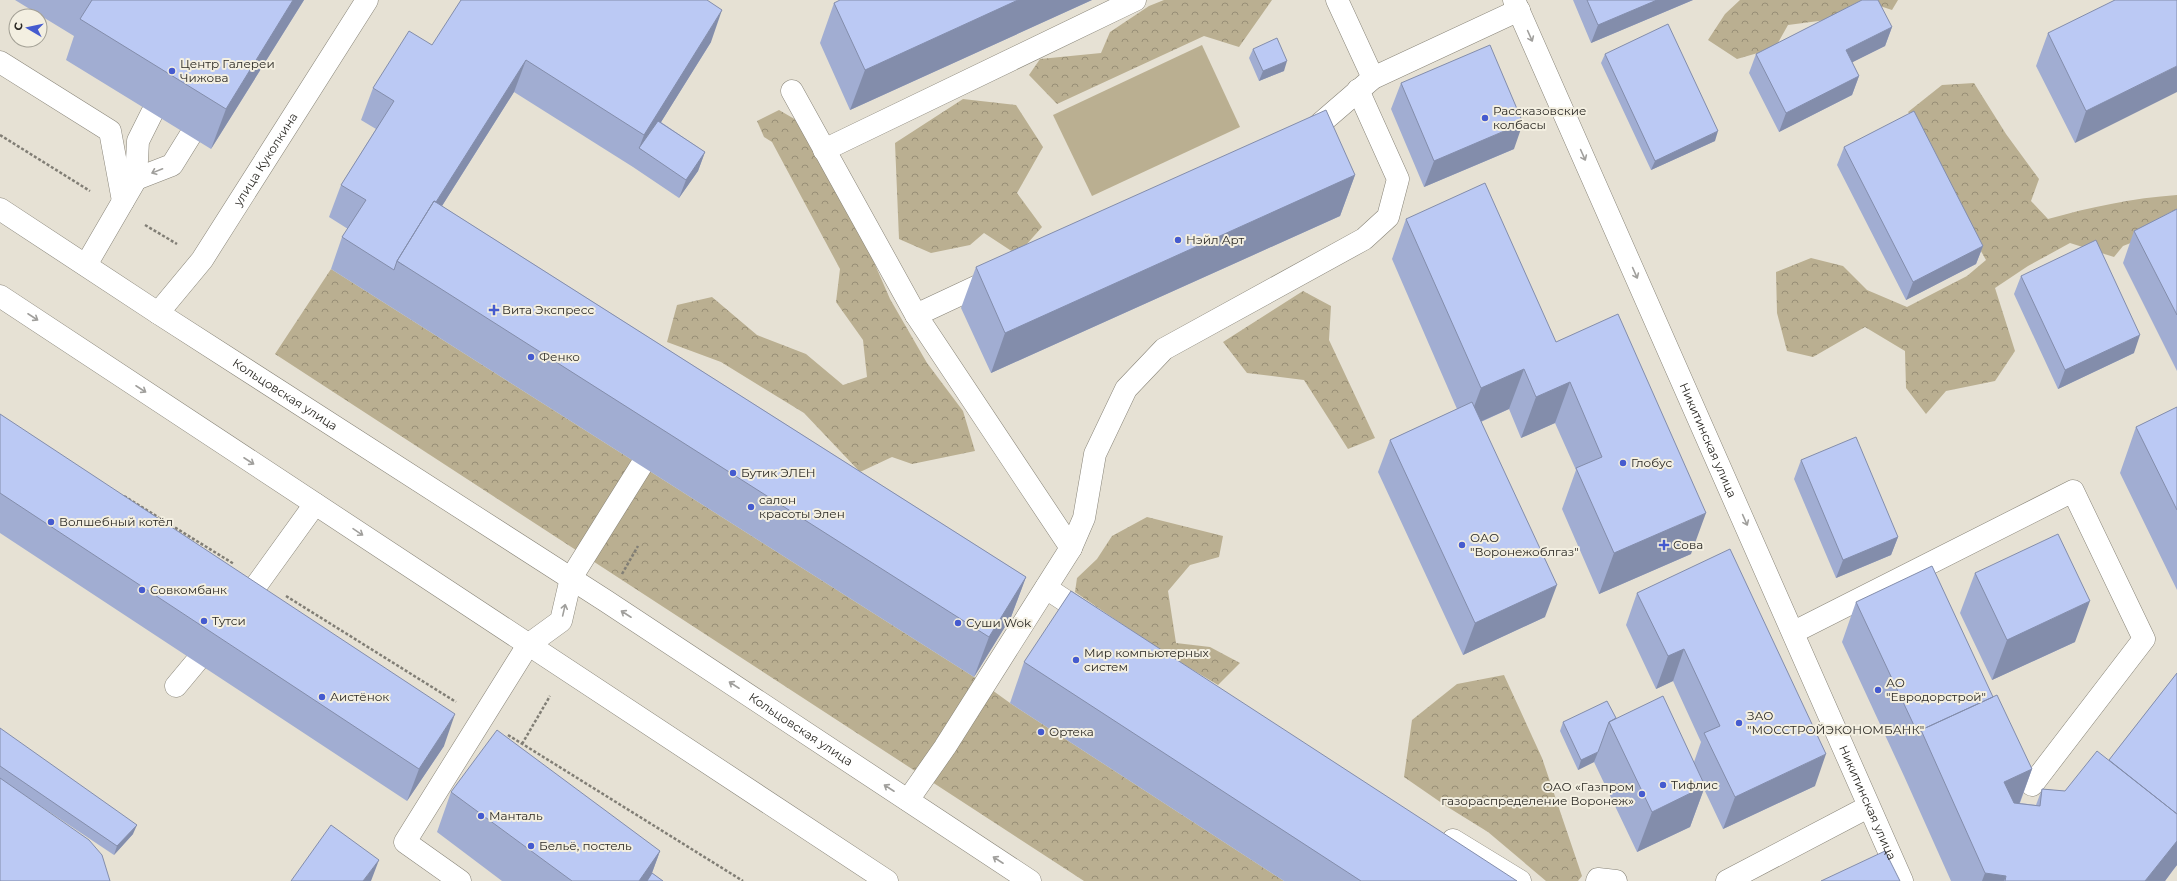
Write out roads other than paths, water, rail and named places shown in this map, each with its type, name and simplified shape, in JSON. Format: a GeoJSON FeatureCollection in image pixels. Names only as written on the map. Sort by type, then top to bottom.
{"type":"FeatureCollection","features":[{"type":"Feature","properties":{"kind":"main road","name":"улица Куколкина"},"geometry":{"type":"LineString","coordinates":[[158,313],[202,260],[367,0]]}},
{"type":"Feature","properties":{"kind":"main road"},"geometry":{"type":"LineString","coordinates":[[824,150],[1135,0]]}},
{"type":"Feature","properties":{"kind":"main road"},"geometry":{"type":"LineString","coordinates":[[908,800],[945,747],[1071,548],[1084,518],[1095,454],[1126,389],[1164,349],[1364,239],[1388,217],[1398,179],[1338,0]]}},
{"type":"Feature","properties":{"kind":"main road"},"geometry":{"type":"LineString","coordinates":[[1286,143],[1314,130],[1366,84],[1517,5]]}},
{"type":"Feature","properties":{"kind":"main road","name":"Никитинская улица"},"geometry":{"type":"LineString","coordinates":[[1517,5],[1794,632],[1868,807],[1902,881]]}},
{"type":"Feature","properties":{"kind":"main road"},"geometry":{"type":"LineString","coordinates":[[0,62],[110,131],[123,201]]}},
{"type":"Feature","properties":{"kind":"main road"},"geometry":{"type":"LineString","coordinates":[[792,91],[916,315],[1071,548]]}},
{"type":"Feature","properties":{"kind":"main road"},"geometry":{"type":"LineString","coordinates":[[86,265],[136,179],[138,141],[152,113]]}},
{"type":"Feature","properties":{"kind":"main road"},"geometry":{"type":"LineString","coordinates":[[136,179],[172,164],[190,136]]}},
{"type":"Feature","properties":{"kind":"main road","name":"Кольцовская улица"},"geometry":{"type":"LineString","coordinates":[[0,209],[158,313],[571,578],[1030,881]]}},
{"type":"Feature","properties":{"kind":"main road"},"geometry":{"type":"LineString","coordinates":[[916,315],[1012,271]]}},
{"type":"Feature","properties":{"kind":"main road"},"geometry":{"type":"LineString","coordinates":[[0,296],[887,881]]}},
{"type":"Feature","properties":{"kind":"main road"},"geometry":{"type":"LineString","coordinates":[[452,879],[405,842],[528,645],[561,621],[571,578],[641,466]]}},
{"type":"Feature","properties":{"kind":"main road"},"geometry":{"type":"LineString","coordinates":[[1794,632],[2073,491],[2144,639],[2032,785]]}},
{"type":"Feature","properties":{"kind":"main road"},"geometry":{"type":"LineString","coordinates":[[238,610],[261,581],[315,504]]}},
{"type":"Feature","properties":{"kind":"main road"},"geometry":{"type":"LineString","coordinates":[[1046,588],[1109,629]]}},
{"type":"Feature","properties":{"kind":"main road"},"geometry":{"type":"LineString","coordinates":[[176,686],[196,662]]}},
{"type":"Feature","properties":{"kind":"main road"},"geometry":{"type":"LineString","coordinates":[[1727,881],[1868,807]]}},
{"type":"Feature","properties":{"kind":"main road"},"geometry":{"type":"LineString","coordinates":[[1439,831],[1520,881]]}},
{"type":"Feature","properties":{"kind":"main road"},"geometry":{"type":"LineString","coordinates":[[1597,881],[1598,879],[1616,881]]}},
{"type":"Feature","properties":{"kind":"place","name":"Центр Галереи Чижова"},"geometry":{"type":"Point","coordinates":[172,71]}},
{"type":"Feature","properties":{"kind":"place","name":"Рассказовские колбасы"},"geometry":{"type":"Point","coordinates":[1485,118]}},
{"type":"Feature","properties":{"kind":"place","name":"Нэйл Арт"},"geometry":{"type":"Point","coordinates":[1178,240]}},
{"type":"Feature","properties":{"kind":"place","name":"Вита Экспресс"},"geometry":{"type":"Point","coordinates":[494,310]}},
{"type":"Feature","properties":{"kind":"place","name":"Фенко"},"geometry":{"type":"Point","coordinates":[531,357]}},
{"type":"Feature","properties":{"kind":"place","name":"Глобус"},"geometry":{"type":"Point","coordinates":[1623,463]}},
{"type":"Feature","properties":{"kind":"place","name":"Бутик ЭЛЕН"},"geometry":{"type":"Point","coordinates":[733,473]}},
{"type":"Feature","properties":{"kind":"place","name":"салон красоты Элен"},"geometry":{"type":"Point","coordinates":[751,507]}},
{"type":"Feature","properties":{"kind":"place","name":"Волшебный котёл"},"geometry":{"type":"Point","coordinates":[51,522]}},
{"type":"Feature","properties":{"kind":"place","name":"ОАО \"Воронежоблгаз\""},"geometry":{"type":"Point","coordinates":[1462,545]}},
{"type":"Feature","properties":{"kind":"place","name":"Сова"},"geometry":{"type":"Point","coordinates":[1664,545]}},
{"type":"Feature","properties":{"kind":"place","name":"Совкомбанк"},"geometry":{"type":"Point","coordinates":[142,590]}},
{"type":"Feature","properties":{"kind":"place","name":"Тутси"},"geometry":{"type":"Point","coordinates":[204,621]}},
{"type":"Feature","properties":{"kind":"place","name":"Суши Wok"},"geometry":{"type":"Point","coordinates":[958,623]}},
{"type":"Feature","properties":{"kind":"place","name":"Мир компьютерных систем"},"geometry":{"type":"Point","coordinates":[1076,660]}},
{"type":"Feature","properties":{"kind":"place","name":"АО \"Евродорстрой\""},"geometry":{"type":"Point","coordinates":[1878,690]}},
{"type":"Feature","properties":{"kind":"place","name":"Аистёнок"},"geometry":{"type":"Point","coordinates":[322,697]}},
{"type":"Feature","properties":{"kind":"place","name":"ЗАО \"МОССТРОЙЭКОНОМБАНК\""},"geometry":{"type":"Point","coordinates":[1739,723]}},
{"type":"Feature","properties":{"kind":"place","name":"Ортека"},"geometry":{"type":"Point","coordinates":[1041,732]}},
{"type":"Feature","properties":{"kind":"place","name":"Тифлис"},"geometry":{"type":"Point","coordinates":[1663,785]}},
{"type":"Feature","properties":{"kind":"place","name":"ОАО «Газпром газораспределение Воронеж»"},"geometry":{"type":"Point","coordinates":[1642,794]}},
{"type":"Feature","properties":{"kind":"place","name":"Манталь"},"geometry":{"type":"Point","coordinates":[481,816]}},
{"type":"Feature","properties":{"kind":"place","name":"Бельё, постель"},"geometry":{"type":"Point","coordinates":[531,846]}}]}
